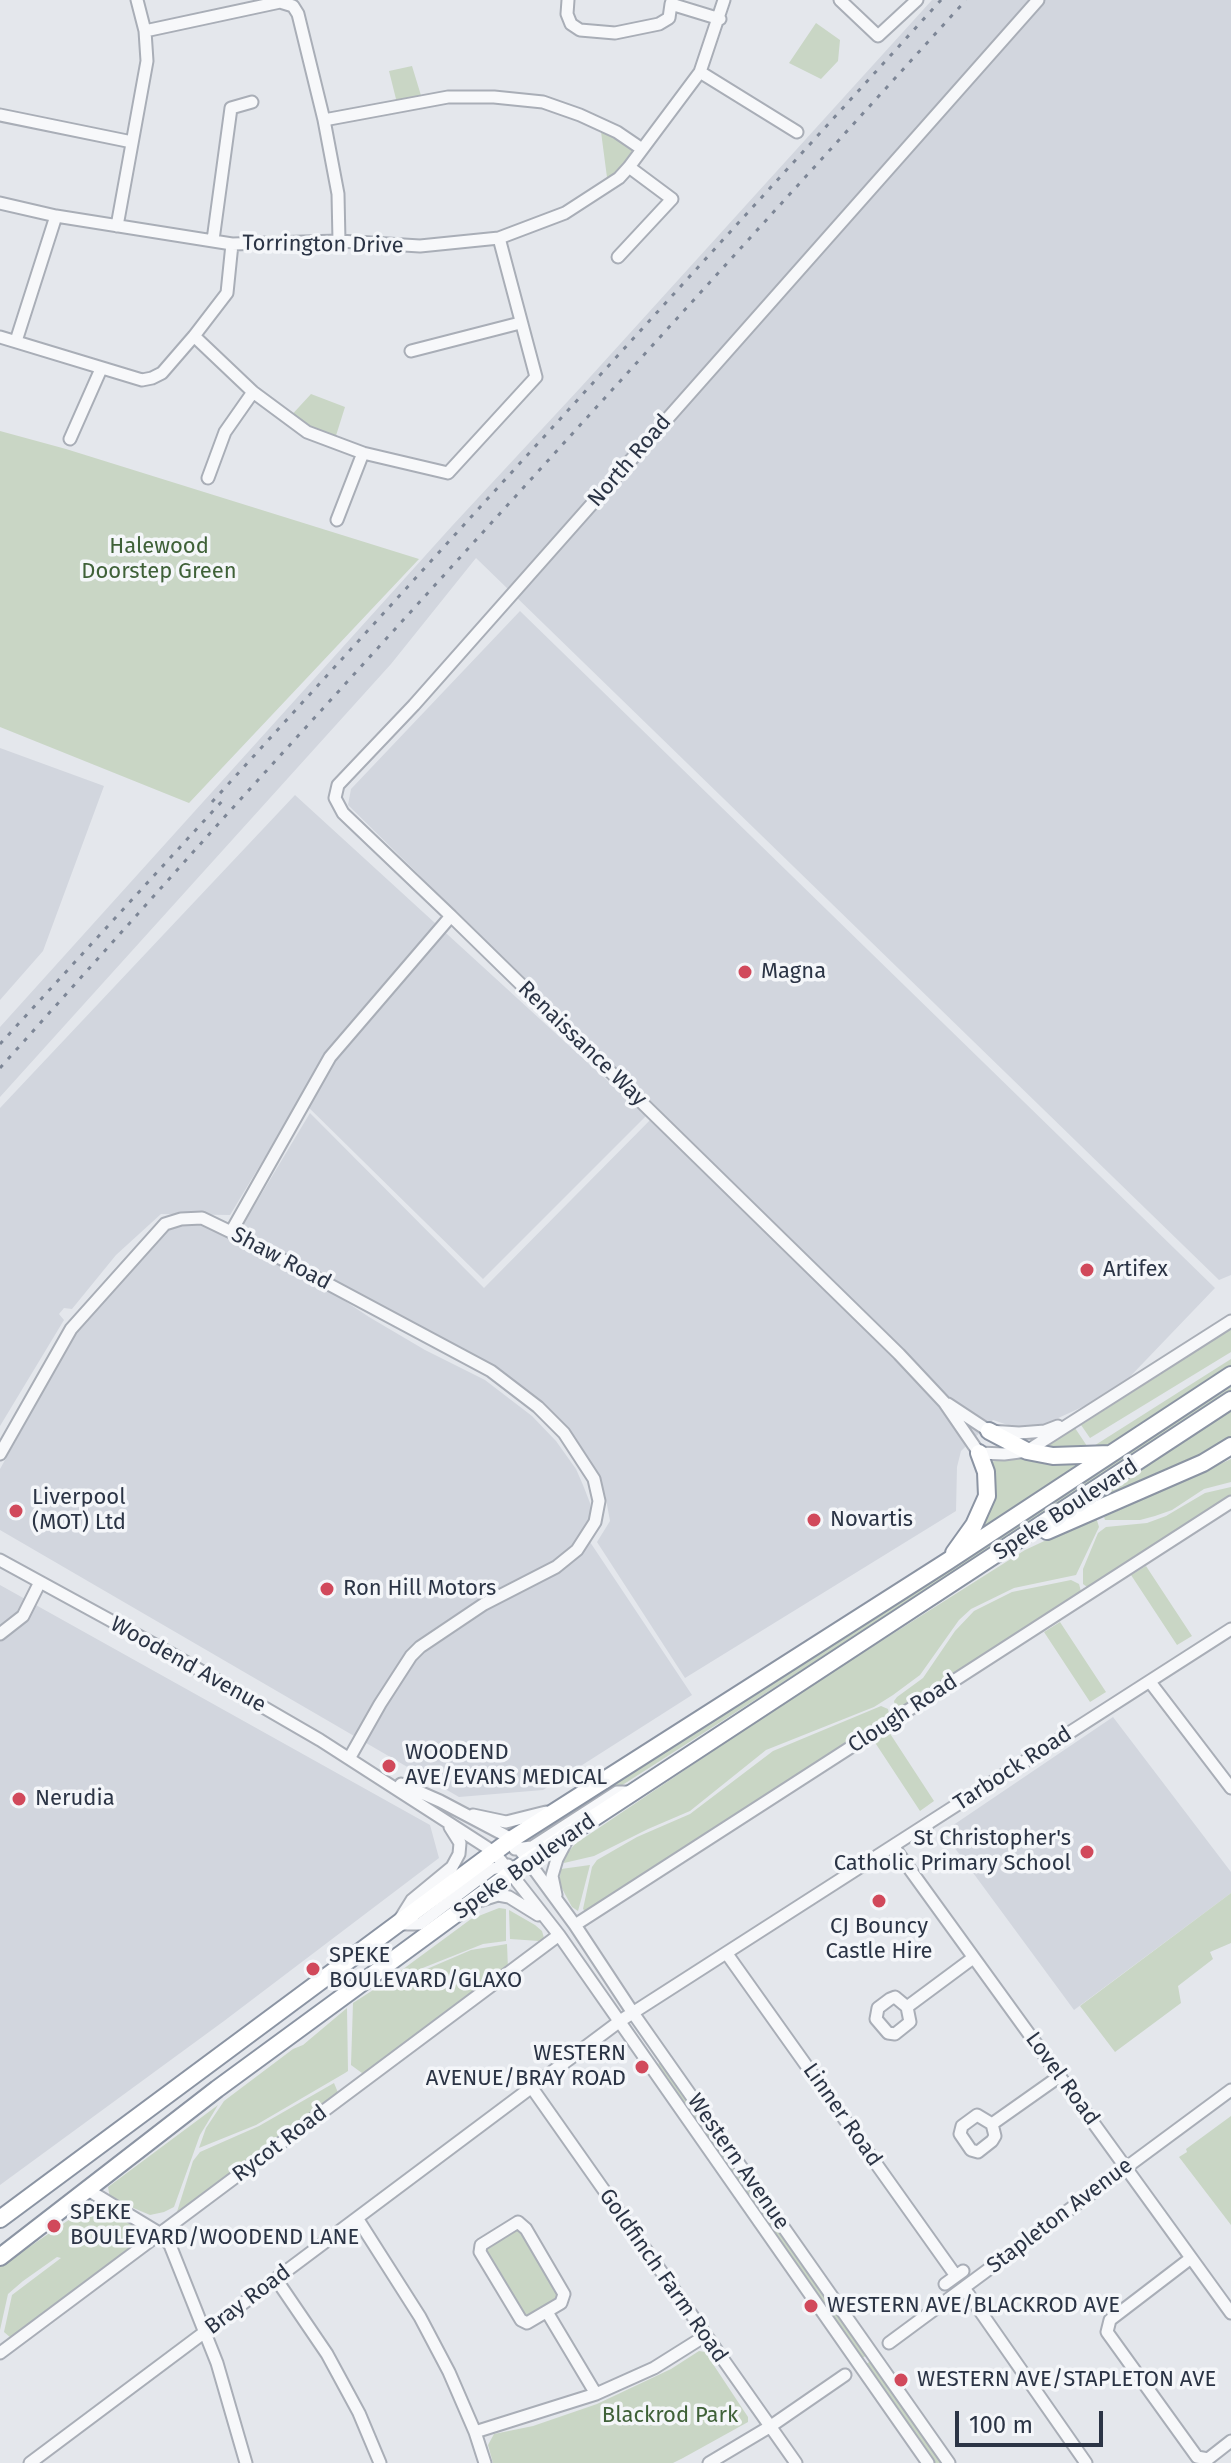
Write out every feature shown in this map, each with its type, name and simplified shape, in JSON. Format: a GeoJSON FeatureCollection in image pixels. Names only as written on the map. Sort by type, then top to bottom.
{"type":"FeatureCollection","features":[{"type":"Feature","properties":{"kind":"highway","name":"Speke Boulevard"},"geometry":{"type":"LineString","coordinates":[[0,2219],[397,1924],[503,1864],[565,1805],[948,1561],[1231,1375]]}},
{"type":"Feature","properties":{"kind":"highway","name":"Speke Boulevard"},"geometry":{"type":"LineString","coordinates":[[0,2257],[217,2089],[471,1904],[503,1864],[520,1850],[572,1832],[1231,1400]]}},
{"type":"Feature","properties":{"kind":"highway"},"geometry":{"type":"LineString","coordinates":[[989,1431],[1027,1451],[1053,1456],[1112,1454]]}},
{"type":"Feature","properties":{"kind":"highway"},"geometry":{"type":"LineString","coordinates":[[1011,1546],[1190,1469],[1231,1446]]}},
{"type":"Feature","properties":{"kind":"highway"},"geometry":{"type":"LineString","coordinates":[[948,1561],[974,1525],[987,1496],[986,1472],[979,1453]]}},
{"type":"Feature","properties":{"kind":"highway"},"geometry":{"type":"LineString","coordinates":[[72,2166],[88,2190]]}},
{"type":"Feature","properties":{"kind":"street"},"geometry":{"type":"LineString","coordinates":[[117,226],[147,61],[145,31],[137,0]]}},
{"type":"Feature","properties":{"kind":"street"},"geometry":{"type":"LineString","coordinates":[[568,0],[567,14],[571,24],[580,30],[615,33],[659,24],[669,18],[672,2],[720,19]]}},
{"type":"Feature","properties":{"kind":"street","name":"Torrington Drive"},"geometry":{"type":"LineString","coordinates":[[0,203],[56,216],[232,244],[339,241],[420,246],[499,238],[565,213],[619,178],[700,72],[724,0]]}},
{"type":"Feature","properties":{"kind":"street"},"geometry":{"type":"LineString","coordinates":[[840,0],[878,36],[917,0]]}},
{"type":"Feature","properties":{"kind":"street","name":"North Road"},"geometry":{"type":"LineString","coordinates":[[451,916],[343,813],[335,798],[338,785],[464,649],[1038,0]]}},
{"type":"Feature","properties":{"kind":"street"},"geometry":{"type":"LineString","coordinates":[[145,31],[280,2],[289,3],[298,14],[324,120],[338,194],[339,241]]}},
{"type":"Feature","properties":{"kind":"street"},"geometry":{"type":"LineString","coordinates":[[700,72],[797,132]]}},
{"type":"Feature","properties":{"kind":"street"},"geometry":{"type":"LineString","coordinates":[[324,120],[448,97],[494,97],[543,102],[617,132],[642,149]]}},
{"type":"Feature","properties":{"kind":"street"},"geometry":{"type":"LineString","coordinates":[[213,240],[231,108],[252,102]]}},
{"type":"Feature","properties":{"kind":"street"},"geometry":{"type":"LineString","coordinates":[[0,115],[132,142]]}},
{"type":"Feature","properties":{"kind":"street"},"geometry":{"type":"LineString","coordinates":[[618,257],[672,199],[629,167]]}},
{"type":"Feature","properties":{"kind":"street"},"geometry":{"type":"LineString","coordinates":[[16,341],[56,216]]}},
{"type":"Feature","properties":{"kind":"street"},"geometry":{"type":"LineString","coordinates":[[194,336],[253,392],[307,432],[363,453],[448,473],[536,377],[499,238]]}},
{"type":"Feature","properties":{"kind":"street"},"geometry":{"type":"LineString","coordinates":[[0,337],[101,369],[142,380],[152,378],[162,373],[227,293],[232,244]]}},
{"type":"Feature","properties":{"kind":"street"},"geometry":{"type":"LineString","coordinates":[[411,351],[520,323]]}},
{"type":"Feature","properties":{"kind":"street"},"geometry":{"type":"LineString","coordinates":[[70,439],[101,369]]}},
{"type":"Feature","properties":{"kind":"street"},"geometry":{"type":"LineString","coordinates":[[208,478],[225,432],[253,392]]}},
{"type":"Feature","properties":{"kind":"street"},"geometry":{"type":"LineString","coordinates":[[337,520],[363,453]]}},
{"type":"Feature","properties":{"kind":"street"},"geometry":{"type":"LineString","coordinates":[[231,1232],[330,1057],[451,916]]}},
{"type":"Feature","properties":{"kind":"street","name":"Renaissance Way"},"geometry":{"type":"LineString","coordinates":[[451,916],[899,1354],[944,1402],[979,1453]]}},
{"type":"Feature","properties":{"kind":"street","name":"Shaw Road"},"geometry":{"type":"LineString","coordinates":[[0,1454],[71,1329],[165,1224],[181,1219],[202,1218],[231,1232],[491,1371],[538,1407],[564,1433],[594,1479],[599,1501],[595,1522],[577,1550],[556,1567],[484,1604],[420,1647],[380,1704],[350,1757]]}},
{"type":"Feature","properties":{"kind":"street"},"geometry":{"type":"LineString","coordinates":[[979,1453],[1027,1451],[1231,1321]]}},
{"type":"Feature","properties":{"kind":"street"},"geometry":{"type":"LineString","coordinates":[[944,1402],[989,1431],[1045,1431],[1074,1419]]}},
{"type":"Feature","properties":{"kind":"street","name":"Clough Road"},"geometry":{"type":"LineString","coordinates":[[575,1925],[1231,1502]]}},
{"type":"Feature","properties":{"kind":"street","name":"Woodend Avenue"},"geometry":{"type":"LineString","coordinates":[[0,1560],[350,1757],[440,1817],[503,1864]]}},
{"type":"Feature","properties":{"kind":"street"},"geometry":{"type":"LineString","coordinates":[[0,1634],[23,1616],[40,1582]]}},
{"type":"Feature","properties":{"kind":"street","name":"Tarbock Road"},"geometry":{"type":"LineString","coordinates":[[620,2021],[1231,1629]]}},
{"type":"Feature","properties":{"kind":"street"},"geometry":{"type":"LineString","coordinates":[[1150,1682],[1231,1788]]}},
{"type":"Feature","properties":{"kind":"street","name":"Woodend Avenue"},"geometry":{"type":"LineString","coordinates":[[374,1773],[440,1801],[520,1850]]}},
{"type":"Feature","properties":{"kind":"street"},"geometry":{"type":"LineString","coordinates":[[520,1850],[532,1847],[617,1792],[633,1792]]}},
{"type":"Feature","properties":{"kind":"street"},"geometry":{"type":"LineString","coordinates":[[440,1801],[479,1817],[506,1822],[565,1805]]}},
{"type":"Feature","properties":{"kind":"street"},"geometry":{"type":"LineString","coordinates":[[397,1924],[412,1900],[452,1867],[459,1854],[460,1843],[456,1834],[440,1817]]}},
{"type":"Feature","properties":{"kind":"street"},"geometry":{"type":"LineString","coordinates":[[559,1903],[552,1876],[562,1845],[572,1832]]}},
{"type":"Feature","properties":{"kind":"street","name":"Lovel Road"},"geometry":{"type":"LineString","coordinates":[[893,1846],[1231,2313]]}},
{"type":"Feature","properties":{"kind":"street","name":"Western Avenue"},"geometry":{"type":"LineString","coordinates":[[520,1850],[949,2463]]}},
{"type":"Feature","properties":{"kind":"street","name":"Western Avenue"},"geometry":{"type":"LineString","coordinates":[[503,1864],[620,2021],[928,2463]]}},
{"type":"Feature","properties":{"kind":"street"},"geometry":{"type":"LineString","coordinates":[[471,1904],[498,1895],[509,1897],[555,1930]]}},
{"type":"Feature","properties":{"kind":"street","name":"Rycot Road"},"geometry":{"type":"LineString","coordinates":[[0,2353],[555,1930]]}},
{"type":"Feature","properties":{"kind":"street","name":"Linner Road"},"geometry":{"type":"LineString","coordinates":[[727,1954],[960,2274],[945,2284]]}},
{"type":"Feature","properties":{"kind":"street"},"geometry":{"type":"LineString","coordinates":[[907,2007],[973,1958]]}},
{"type":"Feature","properties":{"kind":"street","name":"Bray Road"},"geometry":{"type":"LineString","coordinates":[[30,2463],[620,2021]]}},
{"type":"Feature","properties":{"kind":"street"},"geometry":{"type":"LineString","coordinates":[[992,2124],[1060,2076]]}},
{"type":"Feature","properties":{"kind":"street","name":"Goldfinch Farm Road"},"geometry":{"type":"LineString","coordinates":[[532,2088],[796,2463]]}},
{"type":"Feature","properties":{"kind":"street","name":"Stapleton Avenue"},"geometry":{"type":"LineString","coordinates":[[889,2343],[1231,2090]]}},
{"type":"Feature","properties":{"kind":"street"},"geometry":{"type":"LineString","coordinates":[[88,2190],[159,2233],[170,2245],[217,2363],[246,2463]]}},
{"type":"Feature","properties":{"kind":"street"},"geometry":{"type":"LineString","coordinates":[[357,2218],[420,2317],[449,2372],[485,2463]]}},
{"type":"Feature","properties":{"kind":"street"},"geometry":{"type":"LineString","coordinates":[[518,2222],[526,2229],[564,2294],[561,2303],[547,2312],[527,2323],[521,2320],[480,2252],[481,2245],[518,2222]]}},
{"type":"Feature","properties":{"kind":"street"},"geometry":{"type":"LineString","coordinates":[[1191,2258],[1110,2320],[1107,2332],[1197,2457],[1208,2459],[1231,2441]]}},
{"type":"Feature","properties":{"kind":"street"},"geometry":{"type":"LineString","coordinates":[[276,2279],[333,2364],[359,2413],[380,2463]]}},
{"type":"Feature","properties":{"kind":"street"},"geometry":{"type":"LineString","coordinates":[[964,2288],[1086,2463]]}},
{"type":"Feature","properties":{"kind":"street"},"geometry":{"type":"LineString","coordinates":[[547,2312],[596,2394]]}},
{"type":"Feature","properties":{"kind":"street"},"geometry":{"type":"LineString","coordinates":[[475,2432],[596,2394],[654,2368],[705,2336]]}},
{"type":"Feature","properties":{"kind":"street"},"geometry":{"type":"LineString","coordinates":[[709,2463],[771,2426],[845,2375]]}},
{"type":"Feature","properties":{"kind":"shaded area"},"geometry":{"type":"Polygon","coordinates":[[[932,0],[1231,0],[1231,1275],[1219,1280],[476,558],[391,664],[0,1097],[0,1027],[932,0]]]}},
{"type":"Feature","properties":{"kind":"shaded area"},"geometry":{"type":"Polygon","coordinates":[[[520,611],[1215,1288],[1122,1385],[1102,1398],[1045,1424],[1014,1427],[993,1420],[961,1451],[957,1467],[956,1511],[685,1678],[597,1542],[610,1521],[605,1494],[588,1460],[561,1425],[512,1379],[241,1228],[310,1113],[484,1288],[659,1111],[348,805],[351,789],[520,611]]]}},
{"type":"Feature","properties":{"kind":"shaded area"},"geometry":{"type":"Polygon","coordinates":[[[0,748],[104,786],[43,951],[0,1000],[0,748]]]}},
{"type":"Feature","properties":{"kind":"shaded area"},"geometry":{"type":"Polygon","coordinates":[[[295,795],[646,1116],[483,1279],[300,1099],[230,1215],[161,1214],[116,1255],[72,1309],[64,1308],[59,1314],[64,1320],[0,1426],[0,1108],[295,795]]]}},
{"type":"Feature","properties":{"kind":"shaded area"},"geometry":{"type":"Polygon","coordinates":[[[159,1220],[223,1220],[369,1317],[485,1380],[532,1416],[556,1441],[576,1469],[590,1503],[590,1520],[584,1533],[692,1695],[543,1790],[459,1797],[0,1530],[0,1469],[77,1331],[159,1220]]]}},
{"type":"Feature","properties":{"kind":"shaded area"},"geometry":{"type":"Polygon","coordinates":[[[0,1585],[430,1825],[439,1858],[0,2185],[0,1585]]]}},
{"type":"Feature","properties":{"kind":"shaded area","name":"St Christopher's Catholic Primary School"},"geometry":{"type":"Polygon","coordinates":[[[1113,1717],[1231,1872],[1231,1893],[1074,2010],[943,1832],[1113,1717]]]}},
{"type":"Feature","properties":{"kind":"green space"},"geometry":{"type":"Polygon","coordinates":[[[816,23],[840,40],[838,61],[821,79],[789,63],[816,23]]]}},
{"type":"Feature","properties":{"kind":"green space"},"geometry":{"type":"Polygon","coordinates":[[[412,66],[423,102],[398,107],[389,71],[412,66]]]}},
{"type":"Feature","properties":{"kind":"green space"},"geometry":{"type":"Polygon","coordinates":[[[600,124],[636,145],[608,185],[600,124]]]}},
{"type":"Feature","properties":{"kind":"green space"},"geometry":{"type":"Polygon","coordinates":[[[311,394],[345,407],[334,442],[287,420],[311,394]]]}},
{"type":"Feature","properties":{"kind":"green space","name":"Halewood Doorstep Green"},"geometry":{"type":"Polygon","coordinates":[[[0,431],[419,559],[189,803],[0,727],[0,431]]]}},
{"type":"Feature","properties":{"kind":"green space"},"geometry":{"type":"Polygon","coordinates":[[[1231,1329],[1231,1352],[1090,1438],[1081,1425],[1231,1329]]]}},
{"type":"Feature","properties":{"kind":"green space"},"geometry":{"type":"Polygon","coordinates":[[[1231,1359],[1231,1367],[1115,1442],[1082,1453],[1037,1453],[1075,1428],[1089,1449],[1231,1359]]]}},
{"type":"Feature","properties":{"kind":"green space"},"geometry":{"type":"Polygon","coordinates":[[[1231,1387],[1231,1395],[535,1841],[532,1838],[1231,1387]]]}},
{"type":"Feature","properties":{"kind":"green space"},"geometry":{"type":"Polygon","coordinates":[[[1231,1409],[1231,1442],[1058,1519],[1231,1409]]]}},
{"type":"Feature","properties":{"kind":"green space"},"geometry":{"type":"Polygon","coordinates":[[[1099,1457],[976,1537],[987,1462],[1024,1458],[1055,1464],[1099,1457]]]}},
{"type":"Feature","properties":{"kind":"green space"},"geometry":{"type":"Polygon","coordinates":[[[1231,1459],[1231,1482],[1204,1489],[1172,1510],[1155,1516],[1140,1520],[1105,1520],[1104,1517],[1231,1459]]]}},
{"type":"Feature","properties":{"kind":"green space"},"geometry":{"type":"Polygon","coordinates":[[[1231,1487],[1231,1498],[1090,1589],[1083,1584],[1083,1569],[1098,1533],[1106,1527],[1147,1523],[1166,1516],[1205,1493],[1231,1487]]]}},
{"type":"Feature","properties":{"kind":"green space"},"geometry":{"type":"Polygon","coordinates":[[[1096,1517],[1099,1527],[1076,1575],[1014,1588],[971,1609],[959,1620],[920,1675],[893,1695],[874,1707],[766,1750],[690,1811],[594,1856],[564,1863],[563,1858],[575,1844],[799,1693],[1025,1550],[1096,1517]]]}},
{"type":"Feature","properties":{"kind":"green space"},"geometry":{"type":"Polygon","coordinates":[[[1146,1566],[1192,1636],[1177,1645],[1131,1575],[1146,1566]]]}},
{"type":"Feature","properties":{"kind":"green space"},"geometry":{"type":"Polygon","coordinates":[[[1071,1580],[1079,1584],[1082,1595],[899,1712],[896,1711],[894,1701],[897,1697],[923,1678],[955,1631],[974,1611],[1012,1592],[1071,1580]]]}},
{"type":"Feature","properties":{"kind":"green space"},"geometry":{"type":"Polygon","coordinates":[[[1060,1622],[1106,1692],[1090,1702],[1044,1632],[1060,1622]]]}},
{"type":"Feature","properties":{"kind":"green space"},"geometry":{"type":"Polygon","coordinates":[[[881,1706],[888,1709],[890,1718],[587,1913],[583,1909],[592,1867],[597,1860],[637,1837],[690,1814],[773,1751],[881,1706]]]}},
{"type":"Feature","properties":{"kind":"green space"},"geometry":{"type":"Polygon","coordinates":[[[889,1732],[934,1801],[920,1811],[874,1741],[889,1732]]]}},
{"type":"Feature","properties":{"kind":"green space"},"geometry":{"type":"Polygon","coordinates":[[[590,1865],[578,1911],[572,1907],[559,1883],[561,1869],[590,1865]]]}},
{"type":"Feature","properties":{"kind":"green space"},"geometry":{"type":"Polygon","coordinates":[[[1231,1893],[1231,1943],[1210,1952],[1213,1959],[1178,1986],[1181,2003],[1115,2052],[1080,2006],[1231,1893]]]}},
{"type":"Feature","properties":{"kind":"green space"},"geometry":{"type":"Polygon","coordinates":[[[499,1908],[506,1909],[506,1941],[483,1944],[391,1978],[471,1919],[499,1908]]]}},
{"type":"Feature","properties":{"kind":"green space"},"geometry":{"type":"Polygon","coordinates":[[[509,1910],[535,1925],[544,1938],[539,1941],[510,1939],[509,1910]]]}},
{"type":"Feature","properties":{"kind":"green space"},"geometry":{"type":"Polygon","coordinates":[[[507,1944],[508,1969],[366,2076],[351,2065],[353,2003],[384,1983],[392,1984],[471,1950],[507,1944]]]}},
{"type":"Feature","properties":{"kind":"green space"},"geometry":{"type":"Polygon","coordinates":[[[347,2008],[348,2071],[256,2125],[199,2148],[206,2128],[224,2101],[293,2049],[303,2045],[347,2008]]]}},
{"type":"Feature","properties":{"kind":"green space"},"geometry":{"type":"Polygon","coordinates":[[[662,2061],[867,2355],[861,2359],[658,2064],[662,2061]]]}},
{"type":"Feature","properties":{"kind":"green space"},"geometry":{"type":"Polygon","coordinates":[[[334,2083],[339,2095],[176,2215],[193,2161],[200,2152],[259,2126],[334,2083]]]}},
{"type":"Feature","properties":{"kind":"green space"},"geometry":{"type":"Polygon","coordinates":[[[218,2105],[200,2135],[174,2207],[150,2215],[110,2198],[108,2187],[218,2105]]]}},
{"type":"Feature","properties":{"kind":"green space"},"geometry":{"type":"Polygon","coordinates":[[[1231,2116],[1231,2225],[1179,2157],[1231,2116]]]}},
{"type":"Feature","properties":{"kind":"green space"},"geometry":{"type":"Polygon","coordinates":[[[92,2204],[142,2225],[136,2238],[142,2243],[11,2338],[4,2332],[12,2295],[61,2258],[57,2257],[8,2294],[0,2330],[0,2267],[92,2204]]]}},
{"type":"Feature","properties":{"kind":"green space"},"geometry":{"type":"Polygon","coordinates":[[[514,2229],[519,2230],[559,2296],[555,2302],[528,2317],[485,2254],[485,2247],[514,2229]]]}},
{"type":"Feature","properties":{"kind":"green space","name":"Blackrod Park"},"geometry":{"type":"Polygon","coordinates":[[[699,2351],[705,2352],[748,2417],[748,2422],[683,2458],[673,2463],[493,2463],[488,2445],[494,2434],[533,2426],[597,2404],[671,2369],[699,2351]]]}},
{"type":"Feature","properties":{"kind":"green space"},"geometry":{"type":"Polygon","coordinates":[[[871,2361],[942,2463],[935,2463],[866,2364],[871,2361]]]}},
{"type":"Feature","properties":{"kind":"railway"},"geometry":{"type":"LineString","coordinates":[[212,802],[941,0]]}},
{"type":"Feature","properties":{"kind":"railway"},"geometry":{"type":"LineString","coordinates":[[0,1068],[966,0]]}},
{"type":"Feature","properties":{"kind":"railway"},"geometry":{"type":"LineString","coordinates":[[0,1044],[224,799]]}},
{"type":"Feature","properties":{"kind":"place","name":"Magna"},"geometry":{"type":"Point","coordinates":[745,972]}},
{"type":"Feature","properties":{"kind":"place","name":"Artifex"},"geometry":{"type":"Point","coordinates":[1087,1270]}},
{"type":"Feature","properties":{"kind":"place","name":"Liverpool (MOT) Ltd"},"geometry":{"type":"Point","coordinates":[16,1511]}},
{"type":"Feature","properties":{"kind":"place","name":"Novartis"},"geometry":{"type":"Point","coordinates":[814,1520]}},
{"type":"Feature","properties":{"kind":"place","name":"Ron Hill Motors"},"geometry":{"type":"Point","coordinates":[327,1589]}},
{"type":"Feature","properties":{"kind":"place","name":"WOODEND AVE/EVANS MEDICAL"},"geometry":{"type":"Point","coordinates":[389,1766]}},
{"type":"Feature","properties":{"kind":"place","name":"Nerudia"},"geometry":{"type":"Point","coordinates":[19,1799]}},
{"type":"Feature","properties":{"kind":"place","name":"St Christopher's Catholic Primary School"},"geometry":{"type":"Point","coordinates":[1087,1852]}},
{"type":"Feature","properties":{"kind":"place","name":"CJ Bouncy Castle Hire"},"geometry":{"type":"Point","coordinates":[879,1901]}},
{"type":"Feature","properties":{"kind":"place","name":"SPEKE BOULEVARD/GLAXO"},"geometry":{"type":"Point","coordinates":[313,1969]}},
{"type":"Feature","properties":{"kind":"place","name":"WESTERN AVENUE/BRAY ROAD"},"geometry":{"type":"Point","coordinates":[642,2067]}},
{"type":"Feature","properties":{"kind":"place","name":"SPEKE BOULEVARD/WOODEND LANE"},"geometry":{"type":"Point","coordinates":[54,2226]}},
{"type":"Feature","properties":{"kind":"place","name":"WESTERN AVE/BLACKROD AVE"},"geometry":{"type":"Point","coordinates":[811,2306]}},
{"type":"Feature","properties":{"kind":"place","name":"WESTERN AVE/STAPLETON AVE"},"geometry":{"type":"Point","coordinates":[901,2380]}}]}
